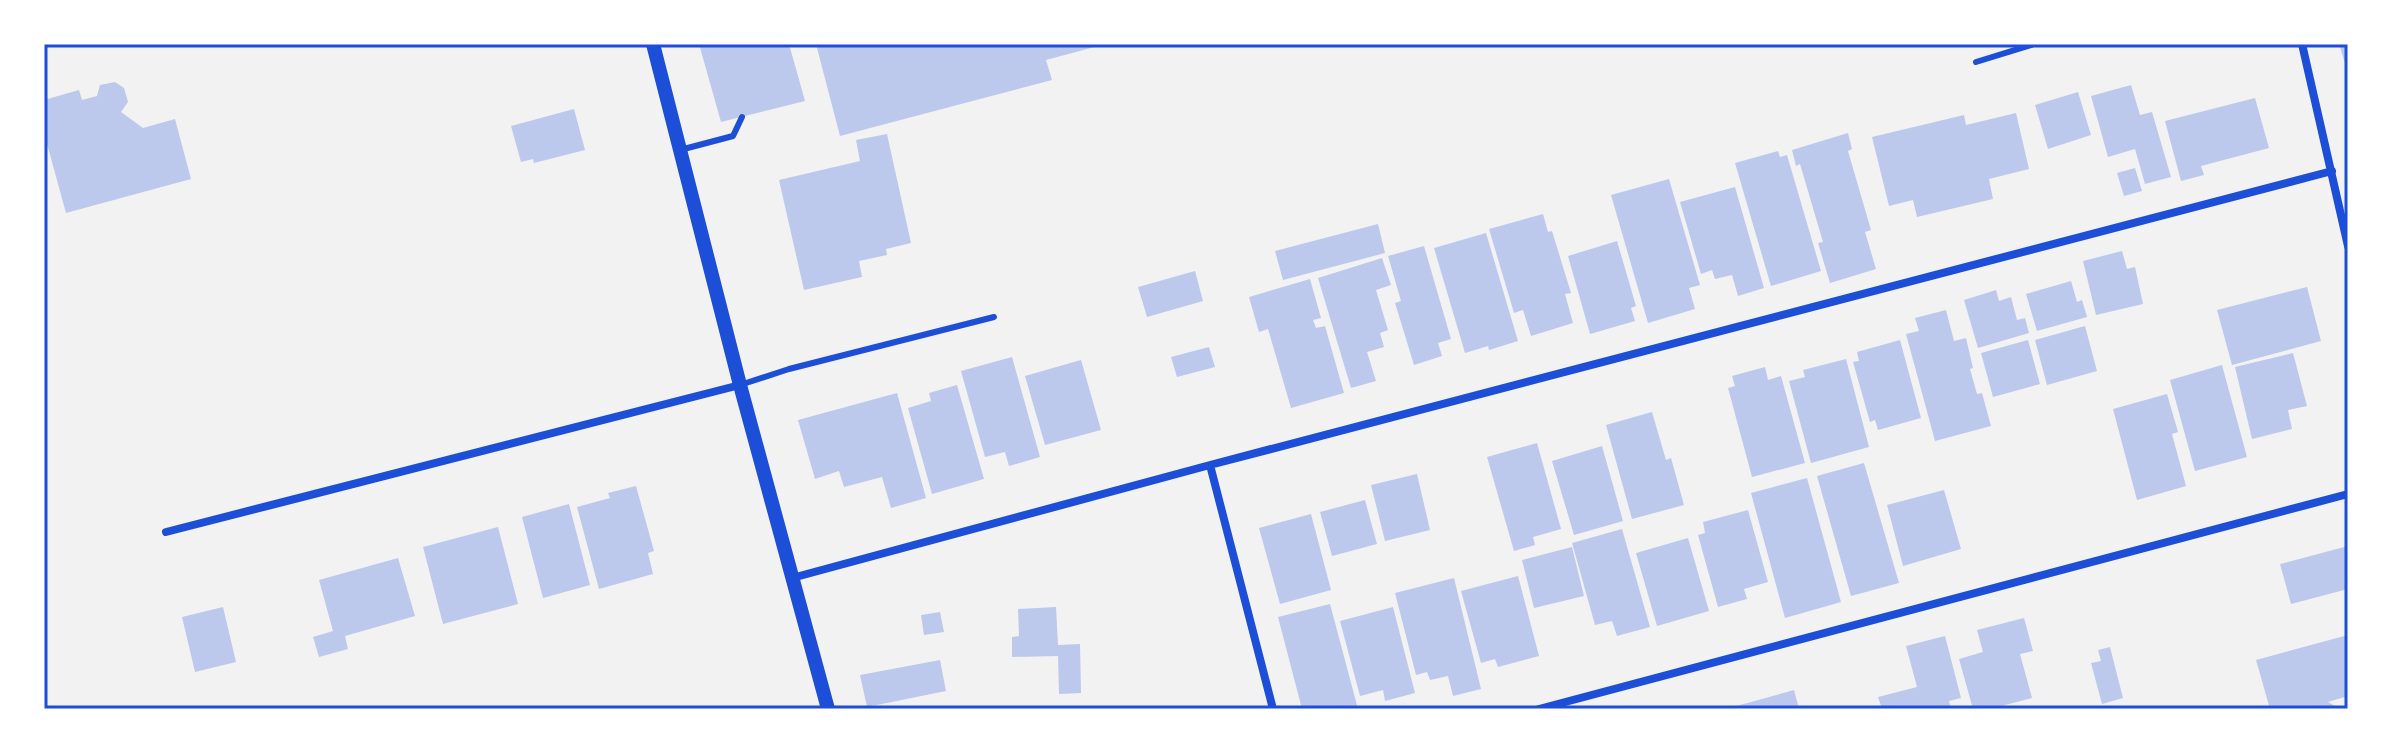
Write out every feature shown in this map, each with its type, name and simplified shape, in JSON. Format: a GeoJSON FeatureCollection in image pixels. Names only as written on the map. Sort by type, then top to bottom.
{"type":"FeatureCollection","features":[{"type":"Feature","properties":{"kind":"street"},"geometry":{"type":"LineString","coordinates":[[653,44],[740,385],[828,709]]}},
{"type":"Feature","properties":{"kind":"street"},"geometry":{"type":"LineString","coordinates":[[2302,44],[2348,246]]}},
{"type":"Feature","properties":{"kind":"street"},"geometry":{"type":"LineString","coordinates":[[792,578],[1210,465],[2332,171]]}},
{"type":"Feature","properties":{"kind":"street"},"geometry":{"type":"LineString","coordinates":[[166,532],[740,385]]}},
{"type":"Feature","properties":{"kind":"street"},"geometry":{"type":"LineString","coordinates":[[1210,465],[1273,709]]}},
{"type":"Feature","properties":{"kind":"street"},"geometry":{"type":"LineString","coordinates":[[1539,709],[2348,494]]}},
{"type":"Feature","properties":{"kind":"lane"},"geometry":{"type":"LineString","coordinates":[[1976,62],[2034,44]]}},
{"type":"Feature","properties":{"kind":"lane"},"geometry":{"type":"LineString","coordinates":[[680,150],[733,136],[742,117]]}},
{"type":"Feature","properties":{"kind":"lane"},"geometry":{"type":"LineString","coordinates":[[740,385],[789,369],[994,317]]}},
{"type":"Feature","properties":{"kind":"building"},"geometry":{"type":"Polygon","coordinates":[[[699,44],[789,44],[805,101],[721,122],[699,44]]]}},
{"type":"Feature","properties":{"kind":"building"},"geometry":{"type":"Polygon","coordinates":[[[816,44],[1102,45],[1046,60],[1052,80],[840,136],[816,44]]]}},
{"type":"Feature","properties":{"kind":"building"},"geometry":{"type":"Polygon","coordinates":[[[2339,44],[2348,44],[2348,70],[2347,70],[2339,44]]]}},
{"type":"Feature","properties":{"kind":"building"},"geometry":{"type":"Polygon","coordinates":[[[115,82],[124,88],[128,102],[121,112],[143,128],[175,119],[191,179],[66,213],[44,133],[44,100],[79,90],[82,100],[97,96],[100,85],[115,82]]]}},
{"type":"Feature","properties":{"kind":"building"},"geometry":{"type":"Polygon","coordinates":[[[2131,85],[2140,115],[2152,112],[2171,177],[2145,184],[2135,149],[2108,157],[2091,96],[2131,85]]]}},
{"type":"Feature","properties":{"kind":"building"},"geometry":{"type":"Polygon","coordinates":[[[2078,92],[2091,135],[2048,149],[2035,105],[2078,92]]]}},
{"type":"Feature","properties":{"kind":"building"},"geometry":{"type":"Polygon","coordinates":[[[2255,98],[2269,148],[2201,166],[2204,175],[2181,181],[2165,121],[2255,98]]]}},
{"type":"Feature","properties":{"kind":"building"},"geometry":{"type":"Polygon","coordinates":[[[574,109],[585,150],[534,163],[533,159],[521,162],[511,126],[574,109]]]}},
{"type":"Feature","properties":{"kind":"building"},"geometry":{"type":"Polygon","coordinates":[[[2016,113],[2029,169],[1989,179],[1993,199],[1917,217],[1913,200],[1889,206],[1872,137],[1964,115],[1966,125],[2016,113]]]}},
{"type":"Feature","properties":{"kind":"building"},"geometry":{"type":"Polygon","coordinates":[[[1848,133],[1852,149],[1848,151],[1871,230],[1865,232],[1876,269],[1830,283],[1818,243],[1823,242],[1800,164],[1796,166],[1792,150],[1848,133]]]}},
{"type":"Feature","properties":{"kind":"building"},"geometry":{"type":"Polygon","coordinates":[[[887,134],[911,243],[886,249],[887,255],[859,261],[862,277],[804,290],[779,180],[860,161],[856,140],[887,134]]]}},
{"type":"Feature","properties":{"kind":"building"},"geometry":{"type":"Polygon","coordinates":[[[1778,151],[1780,157],[1787,155],[1821,271],[1771,286],[1735,163],[1778,151]]]}},
{"type":"Feature","properties":{"kind":"building"},"geometry":{"type":"Polygon","coordinates":[[[2135,168],[2142,191],[2124,196],[2117,173],[2135,168]]]}},
{"type":"Feature","properties":{"kind":"building"},"geometry":{"type":"Polygon","coordinates":[[[1669,179],[1700,285],[1689,288],[1695,309],[1648,323],[1611,195],[1669,179]]]}},
{"type":"Feature","properties":{"kind":"building"},"geometry":{"type":"Polygon","coordinates":[[[1735,187],[1764,288],[1738,296],[1732,275],[1715,279],[1712,270],[1701,274],[1680,202],[1735,187]]]}},
{"type":"Feature","properties":{"kind":"building"},"geometry":{"type":"Polygon","coordinates":[[[1543,214],[1548,232],[1552,231],[1571,293],[1565,294],[1573,323],[1531,336],[1523,310],[1514,313],[1489,229],[1543,214]]]}},
{"type":"Feature","properties":{"kind":"building"},"geometry":{"type":"Polygon","coordinates":[[[1378,224],[1385,253],[1283,280],[1275,251],[1378,224]]]}},
{"type":"Feature","properties":{"kind":"building"},"geometry":{"type":"Polygon","coordinates":[[[1486,233],[1518,341],[1465,353],[1434,248],[1486,233]]]}},
{"type":"Feature","properties":{"kind":"building"},"geometry":{"type":"Polygon","coordinates":[[[1617,241],[1636,306],[1631,308],[1635,321],[1590,334],[1568,256],[1617,241]]]}},
{"type":"Feature","properties":{"kind":"building"},"geometry":{"type":"Polygon","coordinates":[[[1424,246],[1451,339],[1438,343],[1442,356],[1414,365],[1395,303],[1401,301],[1388,256],[1424,246]]]}},
{"type":"Feature","properties":{"kind":"building"},"geometry":{"type":"Polygon","coordinates":[[[2122,251],[2127,269],[2135,267],[2143,304],[2096,315],[2083,261],[2122,251]]]}},
{"type":"Feature","properties":{"kind":"building"},"geometry":{"type":"Polygon","coordinates":[[[1382,258],[1391,285],[1376,290],[1388,330],[1380,333],[1384,347],[1367,352],[1376,381],[1351,388],[1318,278],[1382,258]]]}},
{"type":"Feature","properties":{"kind":"building"},"geometry":{"type":"Polygon","coordinates":[[[1195,271],[1203,301],[1147,317],[1138,287],[1195,271]]]}},
{"type":"Feature","properties":{"kind":"building"},"geometry":{"type":"Polygon","coordinates":[[[1310,279],[1321,318],[1313,320],[1316,328],[1325,326],[1344,393],[1291,408],[1268,329],[1259,332],[1249,297],[1310,279]]]}},
{"type":"Feature","properties":{"kind":"building"},"geometry":{"type":"Polygon","coordinates":[[[2071,281],[2077,302],[2082,300],[2087,317],[2037,331],[2026,294],[2071,281]]]}},
{"type":"Feature","properties":{"kind":"building"},"geometry":{"type":"Polygon","coordinates":[[[2307,287],[2321,341],[2232,365],[2217,310],[2307,287]]]}},
{"type":"Feature","properties":{"kind":"building"},"geometry":{"type":"Polygon","coordinates":[[[1996,290],[1999,301],[2011,297],[2017,320],[2025,318],[2029,333],[1978,348],[1964,300],[1996,290]]]}},
{"type":"Feature","properties":{"kind":"building"},"geometry":{"type":"Polygon","coordinates":[[[1946,310],[1954,341],[1966,338],[1977,394],[1982,393],[1991,426],[1935,441],[1906,334],[1919,331],[1915,318],[1946,310]]]}},
{"type":"Feature","properties":{"kind":"building"},"geometry":{"type":"Polygon","coordinates":[[[2085,326],[2097,371],[2047,385],[2035,340],[2085,326]]]}},
{"type":"Feature","properties":{"kind":"building"},"geometry":{"type":"Polygon","coordinates":[[[1900,340],[1921,418],[1878,430],[1875,420],[1870,422],[1853,362],[1859,361],[1857,352],[1900,340]]]}},
{"type":"Feature","properties":{"kind":"building"},"geometry":{"type":"Polygon","coordinates":[[[2028,340],[2040,384],[1993,397],[1981,353],[2028,340]]]}},
{"type":"Feature","properties":{"kind":"building"},"geometry":{"type":"Polygon","coordinates":[[[1209,347],[1215,367],[1177,377],[1171,357],[1209,347]]]}},
{"type":"Feature","properties":{"kind":"building"},"geometry":{"type":"Polygon","coordinates":[[[2293,353],[2307,406],[2288,410],[2292,429],[2252,439],[2235,367],[2293,353]]]}},
{"type":"Feature","properties":{"kind":"building"},"geometry":{"type":"Polygon","coordinates":[[[1012,357],[1040,457],[1009,466],[1005,452],[985,457],[961,371],[1012,357]]]}},
{"type":"Feature","properties":{"kind":"building"},"geometry":{"type":"Polygon","coordinates":[[[1846,359],[1869,447],[1811,463],[1789,381],[1805,377],[1803,370],[1846,359]]]}},
{"type":"Feature","properties":{"kind":"building"},"geometry":{"type":"Polygon","coordinates":[[[1081,360],[1101,430],[1045,445],[1025,376],[1081,360]]]}},
{"type":"Feature","properties":{"kind":"building"},"geometry":{"type":"Polygon","coordinates":[[[2222,365],[2247,457],[2195,471],[2170,380],[2222,365]]]}},
{"type":"Feature","properties":{"kind":"building"},"geometry":{"type":"Polygon","coordinates":[[[1765,367],[1768,380],[1781,376],[1805,463],[1752,477],[1728,388],[1735,386],[1732,376],[1765,367]]]}},
{"type":"Feature","properties":{"kind":"building"},"geometry":{"type":"Polygon","coordinates":[[[957,385],[984,479],[932,494],[908,408],[931,401],[929,393],[957,385]]]}},
{"type":"Feature","properties":{"kind":"building"},"geometry":{"type":"Polygon","coordinates":[[[897,393],[926,498],[891,508],[882,477],[844,487],[839,471],[815,479],[798,420],[897,393]]]}},
{"type":"Feature","properties":{"kind":"building"},"geometry":{"type":"Polygon","coordinates":[[[2167,394],[2178,432],[2172,434],[2186,486],[2137,500],[2113,409],[2167,394]]]}},
{"type":"Feature","properties":{"kind":"building"},"geometry":{"type":"Polygon","coordinates":[[[1652,412],[1666,460],[1671,458],[1684,505],[1632,519],[1606,425],[1652,412]]]}},
{"type":"Feature","properties":{"kind":"building"},"geometry":{"type":"Polygon","coordinates":[[[1537,443],[1561,529],[1533,537],[1535,545],[1514,551],[1487,457],[1537,443]]]}},
{"type":"Feature","properties":{"kind":"building"},"geometry":{"type":"Polygon","coordinates":[[[1602,446],[1623,521],[1574,535],[1552,461],[1602,446]]]}},
{"type":"Feature","properties":{"kind":"building"},"geometry":{"type":"Polygon","coordinates":[[[1864,463],[1899,583],[1851,596],[1817,476],[1864,463]]]}},
{"type":"Feature","properties":{"kind":"building"},"geometry":{"type":"Polygon","coordinates":[[[1417,474],[1430,530],[1385,541],[1371,485],[1417,474]]]}},
{"type":"Feature","properties":{"kind":"building"},"geometry":{"type":"Polygon","coordinates":[[[1807,478],[1841,602],[1785,618],[1751,493],[1807,478]]]}},
{"type":"Feature","properties":{"kind":"building"},"geometry":{"type":"Polygon","coordinates":[[[636,486],[654,551],[648,553],[653,574],[599,589],[577,507],[610,498],[608,493],[636,486]]]}},
{"type":"Feature","properties":{"kind":"building"},"geometry":{"type":"Polygon","coordinates":[[[1944,490],[1961,549],[1903,566],[1887,505],[1944,490]]]}},
{"type":"Feature","properties":{"kind":"building"},"geometry":{"type":"Polygon","coordinates":[[[1365,500],[1377,544],[1332,556],[1320,512],[1365,500]]]}},
{"type":"Feature","properties":{"kind":"building"},"geometry":{"type":"Polygon","coordinates":[[[569,504],[590,585],[543,598],[522,517],[569,504]]]}},
{"type":"Feature","properties":{"kind":"building"},"geometry":{"type":"Polygon","coordinates":[[[1748,510],[1768,582],[1744,589],[1747,599],[1718,607],[1698,535],[1705,533],[1703,522],[1748,510]]]}},
{"type":"Feature","properties":{"kind":"building"},"geometry":{"type":"Polygon","coordinates":[[[1311,514],[1331,590],[1280,604],[1259,528],[1311,514]]]}},
{"type":"Feature","properties":{"kind":"building"},"geometry":{"type":"Polygon","coordinates":[[[498,527],[518,604],[443,624],[423,547],[498,527]]]}},
{"type":"Feature","properties":{"kind":"building"},"geometry":{"type":"Polygon","coordinates":[[[1622,529],[1650,627],[1617,636],[1612,621],[1595,625],[1572,543],[1622,529]]]}},
{"type":"Feature","properties":{"kind":"building"},"geometry":{"type":"Polygon","coordinates":[[[1688,538],[1709,611],[1657,626],[1636,553],[1688,538]]]}},
{"type":"Feature","properties":{"kind":"building"},"geometry":{"type":"Polygon","coordinates":[[[2348,546],[2348,589],[2291,604],[2280,564],[2348,546]]]}},
{"type":"Feature","properties":{"kind":"building"},"geometry":{"type":"Polygon","coordinates":[[[1572,547],[1584,596],[1534,608],[1522,560],[1572,547]]]}},
{"type":"Feature","properties":{"kind":"building"},"geometry":{"type":"Polygon","coordinates":[[[398,558],[415,616],[345,636],[348,649],[319,657],[313,637],[333,631],[319,580],[398,558]]]}},
{"type":"Feature","properties":{"kind":"building"},"geometry":{"type":"Polygon","coordinates":[[[1518,576],[1539,656],[1498,667],[1495,659],[1481,663],[1461,591],[1518,576]]]}},
{"type":"Feature","properties":{"kind":"building"},"geometry":{"type":"Polygon","coordinates":[[[1454,578],[1481,689],[1453,696],[1448,676],[1430,680],[1427,672],[1416,675],[1395,593],[1454,578]]]}},
{"type":"Feature","properties":{"kind":"building"},"geometry":{"type":"Polygon","coordinates":[[[1330,604],[1358,709],[1316,709],[1315,706],[1302,709],[1278,617],[1330,604]]]}},
{"type":"Feature","properties":{"kind":"building"},"geometry":{"type":"Polygon","coordinates":[[[223,607],[236,662],[195,672],[182,617],[223,607]]]}},
{"type":"Feature","properties":{"kind":"building"},"geometry":{"type":"Polygon","coordinates":[[[1056,607],[1058,645],[1080,644],[1081,693],[1059,694],[1058,656],[1012,657],[1012,637],[1019,636],[1018,609],[1056,607]]]}},
{"type":"Feature","properties":{"kind":"building"},"geometry":{"type":"Polygon","coordinates":[[[1393,607],[1415,693],[1385,701],[1383,690],[1360,696],[1340,621],[1393,607]]]}},
{"type":"Feature","properties":{"kind":"building"},"geometry":{"type":"Polygon","coordinates":[[[940,612],[944,632],[924,635],[921,615],[940,612]]]}},
{"type":"Feature","properties":{"kind":"building"},"geometry":{"type":"Polygon","coordinates":[[[2024,618],[2033,651],[2020,654],[2032,698],[1990,709],[1973,709],[1959,659],[1983,652],[1977,630],[2024,618]]]}},
{"type":"Feature","properties":{"kind":"building"},"geometry":{"type":"Polygon","coordinates":[[[2348,635],[2348,696],[2328,702],[2340,709],[2270,709],[2256,660],[2348,635]]]}},
{"type":"Feature","properties":{"kind":"building"},"geometry":{"type":"Polygon","coordinates":[[[1945,636],[1961,698],[1949,701],[1951,709],[1882,709],[1878,697],[1917,687],[1906,646],[1945,636]]]}},
{"type":"Feature","properties":{"kind":"building"},"geometry":{"type":"Polygon","coordinates":[[[2110,647],[2123,698],[2102,704],[2091,663],[2101,661],[2098,650],[2110,647]]]}},
{"type":"Feature","properties":{"kind":"building"},"geometry":{"type":"Polygon","coordinates":[[[940,660],[946,691],[867,707],[860,675],[940,660]]]}},
{"type":"Feature","properties":{"kind":"building"},"geometry":{"type":"Polygon","coordinates":[[[1794,690],[1799,709],[1729,709],[1729,708],[1794,690]]]}}]}
